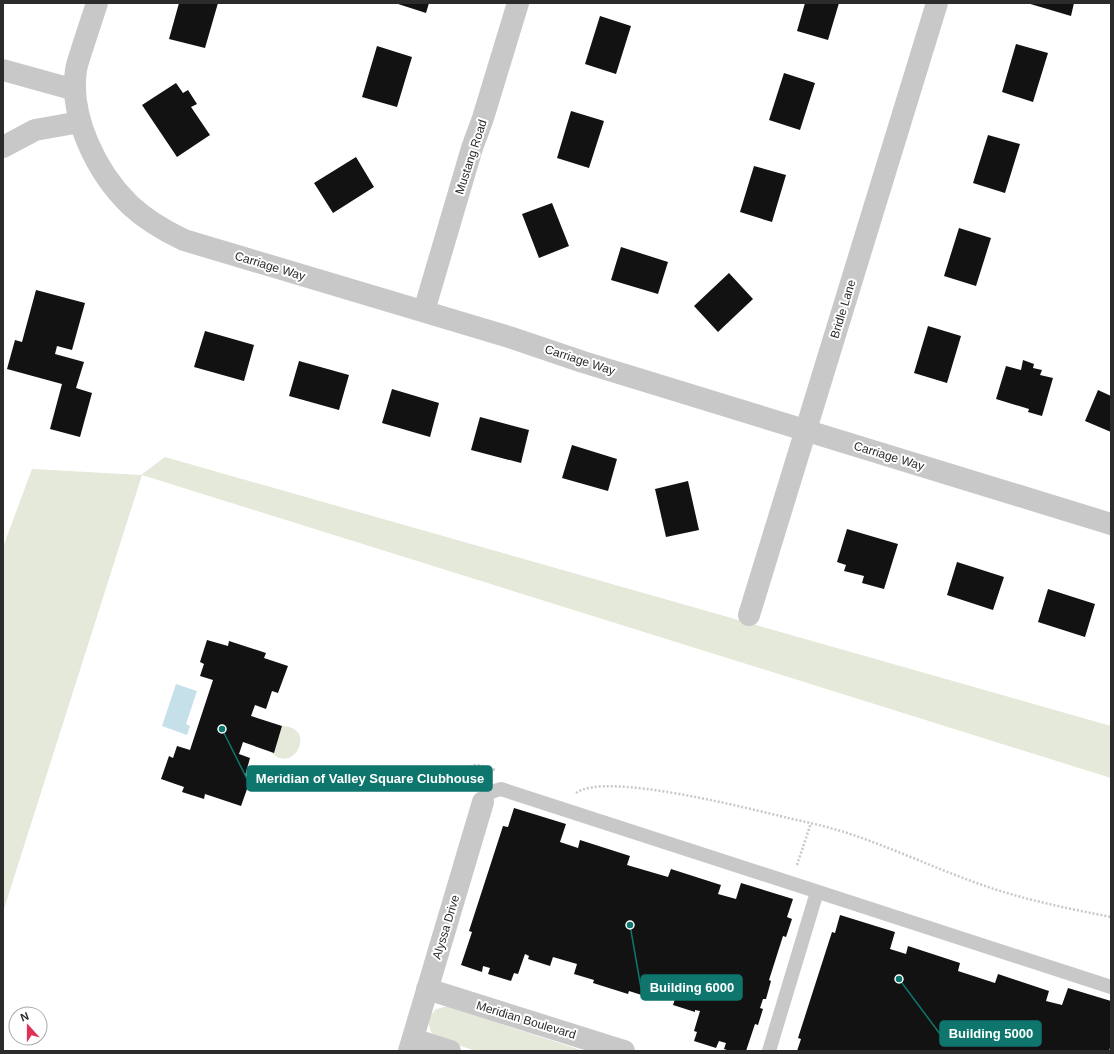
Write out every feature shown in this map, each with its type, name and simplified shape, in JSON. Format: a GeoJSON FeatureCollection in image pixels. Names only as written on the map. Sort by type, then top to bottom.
{"type":"FeatureCollection","features":[{"type":"Feature","properties":{"kind":"street","name":"Carriage Way"},"geometry":{"type":"LineString","coordinates":[[97,3],[76,69],[75,90],[84,132],[94,157],[114,188],[131,206],[161,229],[184,240],[509,337],[583,362],[1111,524]]}},
{"type":"Feature","properties":{"kind":"street","name":"Mustang Road"},"geometry":{"type":"LineString","coordinates":[[424,311],[472,148],[483,118],[518,3]]}},
{"type":"Feature","properties":{"kind":"street","name":"Bridle Lane"},"geometry":{"type":"LineString","coordinates":[[748,615],[937,3]]}},
{"type":"Feature","properties":{"kind":"street"},"geometry":{"type":"LineString","coordinates":[[3,70],[75,90]]}},
{"type":"Feature","properties":{"kind":"street"},"geometry":{"type":"LineString","coordinates":[[3,147],[35,130],[84,132]]}},
{"type":"Feature","properties":{"kind":"street","name":"Alyssa Drive"},"geometry":{"type":"LineString","coordinates":[[411,1045],[483,802]]}},
{"type":"Feature","properties":{"kind":"street","name":"Meridian Boulevard"},"geometry":{"type":"LineString","coordinates":[[427,989],[624,1051]]}},
{"type":"Feature","properties":{"kind":"street"},"geometry":{"type":"LineString","coordinates":[[411,1045],[450,1051]]}},
{"type":"Feature","properties":{"kind":"lane"},"geometry":{"type":"LineString","coordinates":[[483,802],[488,793],[501,789],[1111,987]]}},
{"type":"Feature","properties":{"kind":"lane"},"geometry":{"type":"LineString","coordinates":[[769,1051],[817,892]]}},
{"type":"Feature","properties":{"kind":"path"},"geometry":{"type":"LineString","coordinates":[[462,785],[467,770],[474,765],[483,766],[497,771]]}},
{"type":"Feature","properties":{"kind":"path"},"geometry":{"type":"LineString","coordinates":[[574,794],[585,788],[615,786],[659,791],[731,804],[811,823],[848,834],[918,859],[992,889],[1049,904],[1111,917]]}},
{"type":"Feature","properties":{"kind":"path"},"geometry":{"type":"LineString","coordinates":[[791,884],[811,823]]}},
{"type":"Feature","properties":{"kind":"green space"},"geometry":{"type":"Polygon","coordinates":[[[165,457],[1111,726],[1111,778],[142,475],[3,912],[3,547],[32,469],[141,475],[165,457]]]}},
{"type":"Feature","properties":{"kind":"green space"},"geometry":{"type":"Polygon","coordinates":[[[280,726],[292,728],[299,733],[299,748],[294,755],[287,758],[279,758],[270,751],[274,752],[282,727],[280,726]]]}},
{"type":"Feature","properties":{"kind":"green space"},"geometry":{"type":"Polygon","coordinates":[[[449,1007],[584,1051],[476,1051],[439,1039],[431,1032],[428,1021],[430,1016],[436,1009],[449,1007]]]}},
{"type":"Feature","properties":{"kind":"water"},"geometry":{"type":"Polygon","coordinates":[[[176,684],[197,691],[186,724],[190,726],[187,735],[162,726],[176,684]]]}},
{"type":"Feature","properties":{"kind":"building"},"geometry":{"type":"Polygon","coordinates":[[[179,3],[218,3],[205,48],[169,39],[179,3]]]}},
{"type":"Feature","properties":{"kind":"building"},"geometry":{"type":"Polygon","coordinates":[[[395,3],[429,3],[426,13],[395,3]]]}},
{"type":"Feature","properties":{"kind":"building"},"geometry":{"type":"Polygon","coordinates":[[[805,3],[839,3],[828,40],[797,31],[805,3]]]}},
{"type":"Feature","properties":{"kind":"building"},"geometry":{"type":"Polygon","coordinates":[[[1027,3],[1074,3],[1071,16],[1027,3]]]}},
{"type":"Feature","properties":{"kind":"building"},"geometry":{"type":"Polygon","coordinates":[[[600,16],[631,26],[616,74],[585,64],[600,16]]]}},
{"type":"Feature","properties":{"kind":"building"},"geometry":{"type":"Polygon","coordinates":[[[1016,44],[1048,53],[1033,102],[1002,92],[1016,44]]]}},
{"type":"Feature","properties":{"kind":"building"},"geometry":{"type":"Polygon","coordinates":[[[377,46],[412,57],[397,107],[362,97],[377,46]]]}},
{"type":"Feature","properties":{"kind":"building"},"geometry":{"type":"Polygon","coordinates":[[[784,73],[815,83],[800,130],[769,120],[784,73]]]}},
{"type":"Feature","properties":{"kind":"building"},"geometry":{"type":"Polygon","coordinates":[[[176,83],[183,93],[188,90],[197,104],[191,107],[210,135],[177,157],[142,105],[176,83]]]}},
{"type":"Feature","properties":{"kind":"building"},"geometry":{"type":"Polygon","coordinates":[[[571,111],[604,121],[589,168],[557,158],[571,111]]]}},
{"type":"Feature","properties":{"kind":"building"},"geometry":{"type":"Polygon","coordinates":[[[988,135],[1020,144],[1005,193],[973,183],[988,135]]]}},
{"type":"Feature","properties":{"kind":"building"},"geometry":{"type":"Polygon","coordinates":[[[356,157],[374,187],[333,213],[314,183],[356,157]]]}},
{"type":"Feature","properties":{"kind":"building"},"geometry":{"type":"Polygon","coordinates":[[[754,166],[786,175],[772,222],[740,212],[754,166]]]}},
{"type":"Feature","properties":{"kind":"building"},"geometry":{"type":"Polygon","coordinates":[[[552,203],[569,246],[539,258],[522,214],[552,203]]]}},
{"type":"Feature","properties":{"kind":"building"},"geometry":{"type":"Polygon","coordinates":[[[959,228],[991,238],[976,286],[944,276],[959,228]]]}},
{"type":"Feature","properties":{"kind":"building"},"geometry":{"type":"Polygon","coordinates":[[[621,247],[668,262],[658,294],[611,280],[621,247]]]}},
{"type":"Feature","properties":{"kind":"building"},"geometry":{"type":"Polygon","coordinates":[[[729,273],[753,299],[718,332],[694,306],[729,273]]]}},
{"type":"Feature","properties":{"kind":"building"},"geometry":{"type":"Polygon","coordinates":[[[36,290],[85,303],[72,350],[57,346],[55,354],[84,362],[76,388],[92,393],[80,437],[50,429],[62,384],[7,369],[15,340],[22,342],[36,290]]]}},
{"type":"Feature","properties":{"kind":"building"},"geometry":{"type":"Polygon","coordinates":[[[928,326],[961,336],[947,383],[914,373],[928,326]]]}},
{"type":"Feature","properties":{"kind":"building"},"geometry":{"type":"Polygon","coordinates":[[[205,331],[254,345],[244,381],[194,367],[205,331]]]}},
{"type":"Feature","properties":{"kind":"building"},"geometry":{"type":"Polygon","coordinates":[[[1023,360],[1034,364],[1033,368],[1042,370],[1040,375],[1053,378],[1042,416],[1028,412],[1029,409],[996,399],[1006,366],[1021,370],[1023,360]]]}},
{"type":"Feature","properties":{"kind":"building"},"geometry":{"type":"Polygon","coordinates":[[[299,361],[349,375],[339,410],[289,396],[299,361]]]}},
{"type":"Feature","properties":{"kind":"building"},"geometry":{"type":"Polygon","coordinates":[[[392,389],[439,403],[430,437],[382,423],[392,389]]]}},
{"type":"Feature","properties":{"kind":"building"},"geometry":{"type":"Polygon","coordinates":[[[1098,390],[1111,396],[1111,432],[1085,421],[1098,390]]]}},
{"type":"Feature","properties":{"kind":"building"},"geometry":{"type":"Polygon","coordinates":[[[480,417],[529,430],[521,463],[471,450],[480,417]]]}},
{"type":"Feature","properties":{"kind":"building"},"geometry":{"type":"Polygon","coordinates":[[[572,445],[617,459],[608,491],[562,478],[572,445]]]}},
{"type":"Feature","properties":{"kind":"building"},"geometry":{"type":"Polygon","coordinates":[[[688,481],[699,530],[666,537],[655,489],[688,481]]]}},
{"type":"Feature","properties":{"kind":"building"},"geometry":{"type":"Polygon","coordinates":[[[847,529],[898,544],[884,589],[862,583],[864,576],[844,571],[846,565],[837,562],[847,529]]]}},
{"type":"Feature","properties":{"kind":"building"},"geometry":{"type":"Polygon","coordinates":[[[957,562],[1004,577],[993,610],[947,595],[957,562]]]}},
{"type":"Feature","properties":{"kind":"building"},"geometry":{"type":"Polygon","coordinates":[[[1048,589],[1095,604],[1085,637],[1038,622],[1048,589]]]}},
{"type":"Feature","properties":{"kind":"building"},"geometry":{"type":"Polygon","coordinates":[[[207,640],[228,646],[229,641],[266,653],[264,658],[288,666],[278,693],[272,691],[266,709],[255,705],[251,716],[282,726],[274,753],[243,742],[239,754],[250,758],[245,776],[251,778],[241,806],[205,794],[204,799],[182,792],[184,787],[161,779],[169,756],[173,758],[177,746],[190,750],[213,680],[200,676],[204,664],[200,662],[207,640]]]}},
{"type":"Feature","properties":{"kind":"building"},"geometry":{"type":"Polygon","coordinates":[[[514,808],[566,824],[560,842],[578,848],[580,840],[630,856],[627,865],[668,877],[671,869],[721,885],[718,894],[736,899],[741,883],[793,899],[787,917],[792,919],[786,937],[783,936],[769,980],[771,981],[766,999],[763,999],[760,1008],[763,1009],[758,1025],[755,1024],[746,1051],[730,1051],[724,1049],[726,1043],[719,1041],[716,1048],[694,1041],[697,1032],[694,1031],[700,1011],[695,1010],[695,1012],[673,1005],[676,996],[650,988],[648,997],[629,991],[628,994],[593,983],[594,980],[574,974],[577,964],[553,957],[550,966],[528,959],[529,956],[525,954],[518,974],[514,973],[511,981],[488,974],[490,968],[483,966],[482,972],[461,965],[472,932],[469,931],[503,826],[508,827],[514,808]]]}},
{"type":"Feature","properties":{"kind":"building"},"geometry":{"type":"Polygon","coordinates":[[[840,915],[895,932],[890,949],[906,954],[908,946],[960,963],[958,971],[995,983],[998,974],[1049,991],[1046,1001],[1062,1005],[1068,988],[1111,1001],[1111,1045],[1109,1051],[797,1051],[801,1039],[798,1038],[832,932],[835,933],[840,915]]]}},
{"type":"Feature","properties":{"kind":"place","name":"Meridian of Valley Square Clubhouse"},"geometry":{"type":"Point","coordinates":[222,729]}},
{"type":"Feature","properties":{"kind":"place","name":"Building 6000"},"geometry":{"type":"Point","coordinates":[630,925]}},
{"type":"Feature","properties":{"kind":"place","name":"Building 5000"},"geometry":{"type":"Point","coordinates":[899,979]}}]}
